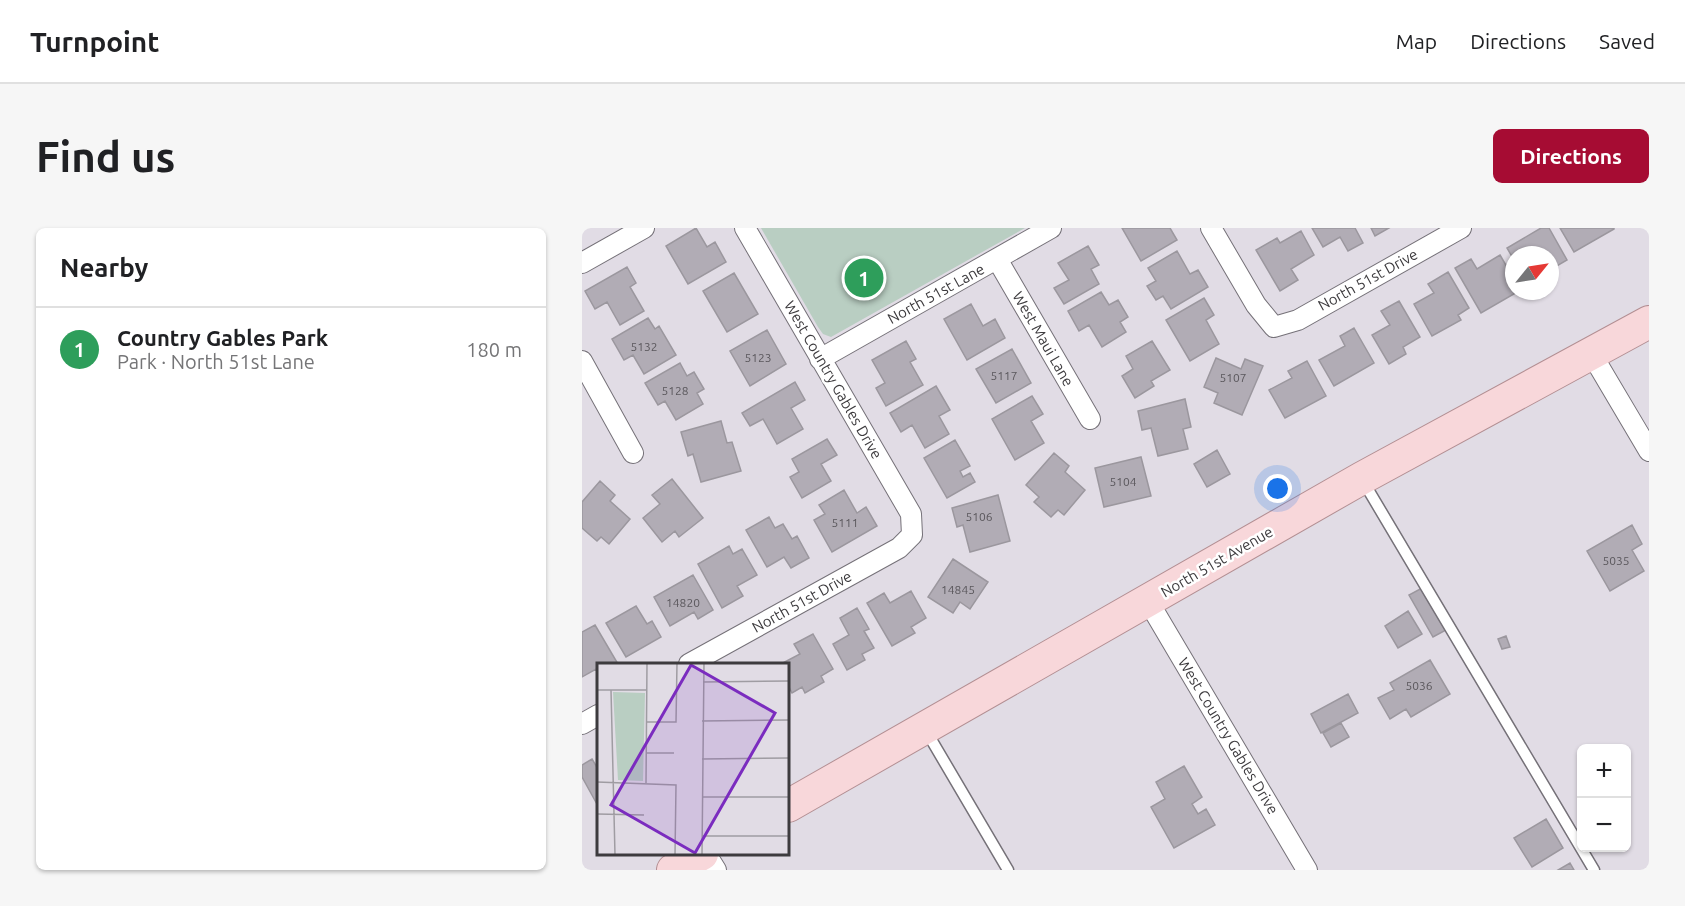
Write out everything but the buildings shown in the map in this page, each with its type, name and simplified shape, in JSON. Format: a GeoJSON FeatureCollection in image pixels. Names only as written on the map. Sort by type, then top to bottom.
{"type":"FeatureCollection","features":[{"type":"Feature","properties":{"kind":"main road","name":"North 51st Avenue"},"geometry":{"type":"LineString","coordinates":[[789,805],[1362,478],[1649,322]]}},
{"type":"Feature","properties":{"kind":"main road"},"geometry":{"type":"LineString","coordinates":[[674,870],[702,855]]}},
{"type":"Feature","properties":{"kind":"street"},"geometry":{"type":"LineString","coordinates":[[582,263],[644,228]]}},
{"type":"Feature","properties":{"kind":"street","name":"West Country Gables Drive"},"geometry":{"type":"LineString","coordinates":[[745,228],[911,514],[912,535]]}},
{"type":"Feature","properties":{"kind":"street","name":"North 51st Lane"},"geometry":{"type":"LineString","coordinates":[[820,359],[1051,228]]}},
{"type":"Feature","properties":{"kind":"street","name":"North 51st Drive"},"geometry":{"type":"LineString","coordinates":[[1211,228],[1256,305],[1274,327],[1298,320],[1461,228]]}},
{"type":"Feature","properties":{"kind":"street","name":"West Maui Lane"},"geometry":{"type":"LineString","coordinates":[[997,259],[1090,419]]}},
{"type":"Feature","properties":{"kind":"street"},"geometry":{"type":"LineString","coordinates":[[1591,353],[1649,451]]}},
{"type":"Feature","properties":{"kind":"street"},"geometry":{"type":"LineString","coordinates":[[582,361],[633,453]]}},
{"type":"Feature","properties":{"kind":"street","name":"North 51st Drive"},"geometry":{"type":"LineString","coordinates":[[691,663],[899,548],[912,535]]}},
{"type":"Feature","properties":{"kind":"street","name":"West Country Gables Drive"},"geometry":{"type":"LineString","coordinates":[[1148,602],[1307,870]]}},
{"type":"Feature","properties":{"kind":"street"},"geometry":{"type":"LineString","coordinates":[[582,724],[597,716]]}},
{"type":"Feature","properties":{"kind":"street"},"geometry":{"type":"LineString","coordinates":[[705,855],[716,870]]}},
{"type":"Feature","properties":{"kind":"lane"},"geometry":{"type":"LineString","coordinates":[[1362,478],[1594,870]]}},
{"type":"Feature","properties":{"kind":"lane"},"geometry":{"type":"LineString","coordinates":[[925,729],[1008,870]]}},
{"type":"Feature","properties":{"kind":"green space"},"geometry":{"type":"Polygon","coordinates":[[[761,228],[1025,228],[831,337],[823,334],[818,327],[761,228]]]}},
{"type":"Feature","properties":{"kind":"place","name":"Country Gables Park"},"geometry":{"type":"Point","coordinates":[864,278]}}]}
